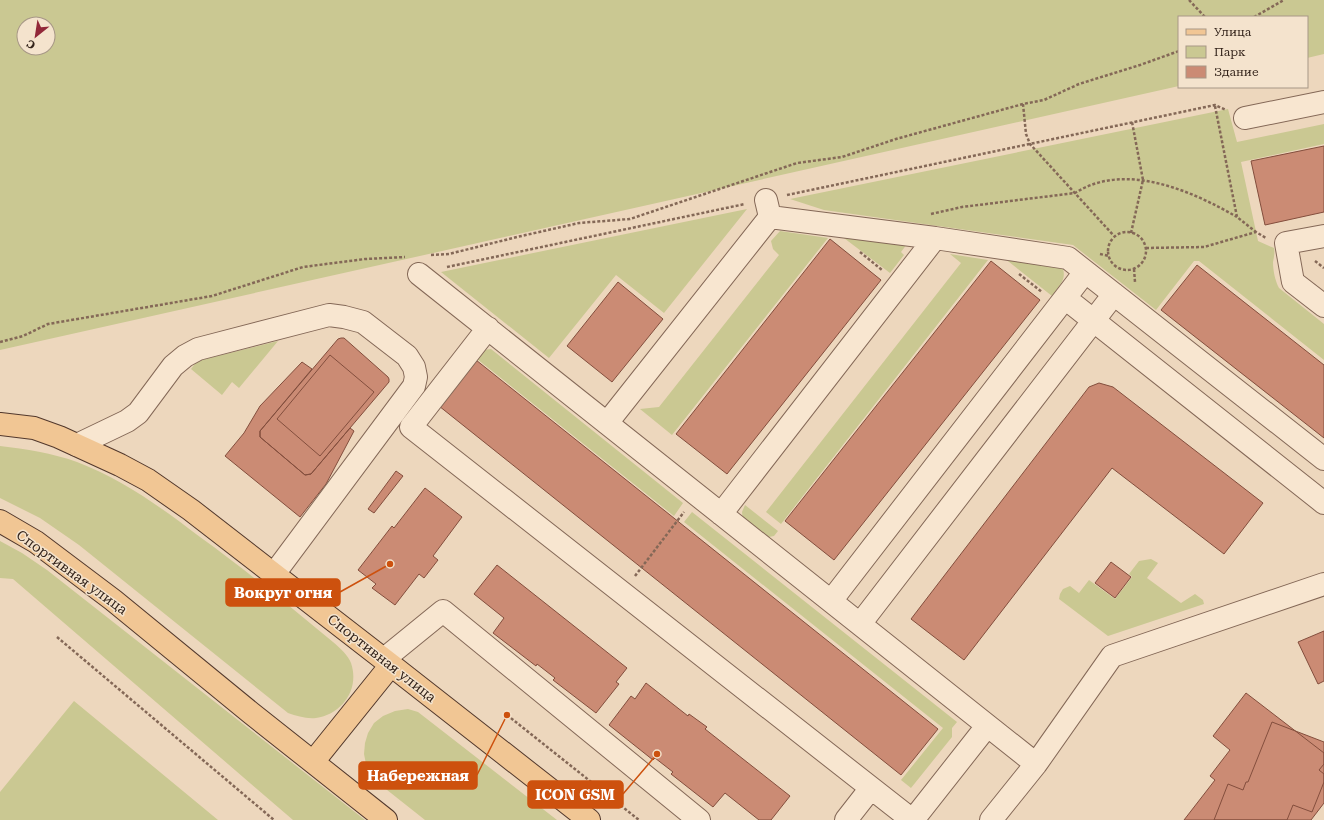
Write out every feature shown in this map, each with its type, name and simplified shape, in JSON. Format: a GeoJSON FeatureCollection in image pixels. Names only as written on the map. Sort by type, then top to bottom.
{"type":"FeatureCollection","features":[{"type":"Feature","properties":{"kind":"main road","name":"Спортивная улица"},"geometry":{"type":"LineString","coordinates":[[0,424],[34,428],[77,445],[148,480],[191,510],[388,662],[588,820]]}},
{"type":"Feature","properties":{"kind":"main road","name":"Спортивная улица"},"geometry":{"type":"LineString","coordinates":[[0,521],[36,542],[112,600],[386,820]]}},
{"type":"Feature","properties":{"kind":"main road"},"geometry":{"type":"LineString","coordinates":[[313,762],[388,662]]}},
{"type":"Feature","properties":{"kind":"lane"},"geometry":{"type":"LineString","coordinates":[[1245,118],[1324,102]]}},
{"type":"Feature","properties":{"kind":"lane"},"geometry":{"type":"LineString","coordinates":[[607,423],[768,208],[935,238],[1068,258],[1324,459]]}},
{"type":"Feature","properties":{"kind":"lane"},"geometry":{"type":"LineString","coordinates":[[1324,236],[1286,243],[1293,282],[1324,306]]}},
{"type":"Feature","properties":{"kind":"lane"},"geometry":{"type":"LineString","coordinates":[[721,514],[935,238]]}},
{"type":"Feature","properties":{"kind":"lane"},"geometry":{"type":"LineString","coordinates":[[419,262],[488,328],[1036,764]]}},
{"type":"Feature","properties":{"kind":"lane"},"geometry":{"type":"LineString","coordinates":[[831,601],[1085,272]]}},
{"type":"Feature","properties":{"kind":"lane"},"geometry":{"type":"LineString","coordinates":[[860,624],[1114,294]]}},
{"type":"Feature","properties":{"kind":"lane"},"geometry":{"type":"LineString","coordinates":[[1065,298],[1324,503]]}},
{"type":"Feature","properties":{"kind":"lane"},"geometry":{"type":"LineString","coordinates":[[77,445],[133,417],[138,413],[173,366],[185,356],[198,349],[329,316],[344,316],[363,322],[407,356],[414,367],[416,377],[414,386],[274,574]]}},
{"type":"Feature","properties":{"kind":"lane"},"geometry":{"type":"LineString","coordinates":[[488,328],[411,427],[912,820],[987,726]]}},
{"type":"Feature","properties":{"kind":"lane"},"geometry":{"type":"LineString","coordinates":[[991,820],[1036,764],[1112,656],[1324,584]]}},
{"type":"Feature","properties":{"kind":"lane"},"geometry":{"type":"LineString","coordinates":[[388,662],[442,611],[699,820]]}},
{"type":"Feature","properties":{"kind":"lane"},"geometry":{"type":"LineString","coordinates":[[846,820],[871,788]]}},
{"type":"Feature","properties":{"kind":"path"},"geometry":{"type":"LineString","coordinates":[[1189,0],[1204,16]]}},
{"type":"Feature","properties":{"kind":"path"},"geometry":{"type":"LineString","coordinates":[[1256,16],[1284,0]]}},
{"type":"Feature","properties":{"kind":"path"},"geometry":{"type":"LineString","coordinates":[[419,262],[579,223],[630,219],[797,163],[842,157],[896,139],[1023,104],[1044,100],[1079,84],[1178,51]]}},
{"type":"Feature","properties":{"kind":"path"},"geometry":{"type":"LineString","coordinates":[[1023,104],[1026,134],[1030,144],[1115,237]]}},
{"type":"Feature","properties":{"kind":"path"},"geometry":{"type":"LineString","coordinates":[[0,342],[23,336],[48,324],[212,296],[303,267],[365,259],[419,262],[768,208],[1030,144],[1215,105],[1245,118]]}},
{"type":"Feature","properties":{"kind":"path"},"geometry":{"type":"LineString","coordinates":[[1215,105],[1237,217]]}},
{"type":"Feature","properties":{"kind":"path"},"geometry":{"type":"LineString","coordinates":[[1132,122],[1143,180],[1132,233]]}},
{"type":"Feature","properties":{"kind":"path"},"geometry":{"type":"LineString","coordinates":[[928,215],[962,207],[1075,193],[1086,186],[1102,182],[1122,179],[1143,180],[1191,194],[1216,205],[1237,217],[1256,232],[1273,241],[1286,243]]}},
{"type":"Feature","properties":{"kind":"path"},"geometry":{"type":"LineString","coordinates":[[1146,248],[1204,247],[1256,232]]}},
{"type":"Feature","properties":{"kind":"path"},"geometry":{"type":"LineString","coordinates":[[1123,233],[1132,233],[1140,237],[1146,248],[1144,260],[1140,265],[1134,269],[1122,270],[1111,262],[1109,256],[1110,244],[1115,237],[1123,233]]}},
{"type":"Feature","properties":{"kind":"path"},"geometry":{"type":"LineString","coordinates":[[1095,252],[1109,256]]}},
{"type":"Feature","properties":{"kind":"path"},"geometry":{"type":"LineString","coordinates":[[631,580],[697,495]]}},
{"type":"Feature","properties":{"kind":"path"},"geometry":{"type":"LineString","coordinates":[[56,637],[274,820]]}},
{"type":"Feature","properties":{"kind":"path"},"geometry":{"type":"LineString","coordinates":[[507,715],[639,820]]}},
{"type":"Feature","properties":{"kind":"green space"},"geometry":{"type":"Polygon","coordinates":[[[0,0],[1324,0],[1324,54],[1308,58],[1308,16],[1178,16],[1178,86],[0,350],[0,0]]]}},
{"type":"Feature","properties":{"kind":"green space"},"geometry":{"type":"Polygon","coordinates":[[[1228,109],[1237,142],[1324,124],[1324,144],[1241,162],[1258,241],[1274,248],[1273,268],[1275,279],[1279,288],[1324,324],[1324,360],[1199,261],[1194,261],[1156,310],[1073,245],[824,210],[790,199],[1228,109]]]}},
{"type":"Feature","properties":{"kind":"green space"},"geometry":{"type":"Polygon","coordinates":[[[747,209],[664,313],[616,275],[549,358],[441,272],[747,209]]]}},
{"type":"Feature","properties":{"kind":"green space"},"geometry":{"type":"Polygon","coordinates":[[[780,231],[828,238],[672,435],[640,409],[659,407],[779,255],[773,249],[771,241],[780,231]]]}},
{"type":"Feature","properties":{"kind":"green space"},"geometry":{"type":"Polygon","coordinates":[[[840,235],[907,244],[901,252],[904,255],[890,273],[840,235]]]}},
{"type":"Feature","properties":{"kind":"green space"},"geometry":{"type":"Polygon","coordinates":[[[950,254],[988,260],[781,524],[766,512],[961,263],[950,254]]]}},
{"type":"Feature","properties":{"kind":"green space"},"geometry":{"type":"Polygon","coordinates":[[[999,254],[1061,263],[1064,277],[1061,284],[1052,296],[999,254]]]}},
{"type":"Feature","properties":{"kind":"green space"},"geometry":{"type":"Polygon","coordinates":[[[278,341],[239,388],[232,382],[222,395],[191,369],[197,361],[278,341]]]}},
{"type":"Feature","properties":{"kind":"green space"},"geometry":{"type":"Polygon","coordinates":[[[491,349],[683,503],[674,516],[477,359],[484,350],[491,349]]]}},
{"type":"Feature","properties":{"kind":"green space"},"geometry":{"type":"Polygon","coordinates":[[[0,446],[39,452],[77,462],[126,486],[171,515],[251,575],[344,652],[350,660],[353,673],[351,691],[347,699],[341,706],[325,716],[305,718],[288,713],[79,545],[40,518],[0,498],[0,446]]]}},
{"type":"Feature","properties":{"kind":"green space"},"geometry":{"type":"Polygon","coordinates":[[[745,505],[778,531],[774,536],[764,538],[743,521],[742,512],[745,505]]]}},
{"type":"Feature","properties":{"kind":"green space"},"geometry":{"type":"Polygon","coordinates":[[[692,512],[957,722],[952,728],[952,737],[911,788],[901,780],[943,728],[684,522],[692,512]]]}},
{"type":"Feature","properties":{"kind":"green space"},"geometry":{"type":"Polygon","coordinates":[[[0,541],[22,553],[47,570],[365,820],[293,820],[13,579],[0,578],[0,541]]]}},
{"type":"Feature","properties":{"kind":"green space"},"geometry":{"type":"Polygon","coordinates":[[[1151,559],[1158,563],[1147,578],[1181,603],[1195,594],[1203,600],[1204,604],[1108,636],[1059,599],[1063,589],[1070,586],[1079,593],[1089,580],[1115,599],[1132,577],[1129,574],[1139,561],[1151,559]]]}},
{"type":"Feature","properties":{"kind":"green space"},"geometry":{"type":"Polygon","coordinates":[[[74,701],[218,820],[0,820],[0,792],[74,701]]]}},
{"type":"Feature","properties":{"kind":"green space"},"geometry":{"type":"Polygon","coordinates":[[[408,709],[418,712],[557,820],[425,820],[377,782],[370,773],[364,754],[368,733],[374,723],[383,716],[395,711],[408,709]]]}},
{"type":"Feature","properties":{"kind":"building"},"geometry":{"type":"Polygon","coordinates":[[[1324,146],[1324,212],[1265,225],[1251,161],[1324,146]]]}},
{"type":"Feature","properties":{"kind":"building"},"geometry":{"type":"Polygon","coordinates":[[[830,239],[881,280],[727,474],[676,434],[830,239]]]}},
{"type":"Feature","properties":{"kind":"building"},"geometry":{"type":"Polygon","coordinates":[[[991,261],[1040,300],[834,560],[785,521],[991,261]]]}},
{"type":"Feature","properties":{"kind":"building"},"geometry":{"type":"Polygon","coordinates":[[[1197,265],[1324,365],[1324,438],[1161,310],[1197,265]]]}},
{"type":"Feature","properties":{"kind":"building"},"geometry":{"type":"Polygon","coordinates":[[[618,282],[663,319],[612,382],[567,346],[618,282]]]}},
{"type":"Feature","properties":{"kind":"building"},"geometry":{"type":"Polygon","coordinates":[[[344,338],[388,377],[389,382],[311,474],[305,475],[260,437],[260,431],[338,339],[344,338]]]}},
{"type":"Feature","properties":{"kind":"building"},"geometry":{"type":"Polygon","coordinates":[[[330,355],[374,392],[320,456],[277,419],[330,355]]]}},
{"type":"Feature","properties":{"kind":"building"},"geometry":{"type":"Polygon","coordinates":[[[476,360],[938,729],[901,775],[439,406],[476,360]]]}},
{"type":"Feature","properties":{"kind":"building"},"geometry":{"type":"Polygon","coordinates":[[[302,362],[312,369],[260,431],[260,437],[305,475],[311,474],[350,428],[354,431],[326,484],[300,517],[225,456],[244,433],[260,406],[302,362]]]}},
{"type":"Feature","properties":{"kind":"building"},"geometry":{"type":"Polygon","coordinates":[[[1099,383],[1113,387],[1263,503],[1224,554],[1112,468],[964,660],[911,619],[1089,387],[1099,383]]]}},
{"type":"Feature","properties":{"kind":"building"},"geometry":{"type":"Polygon","coordinates":[[[396,471],[403,476],[374,513],[368,509],[396,471]]]}},
{"type":"Feature","properties":{"kind":"building"},"geometry":{"type":"Polygon","coordinates":[[[425,488],[462,517],[433,556],[438,560],[424,578],[419,574],[395,605],[372,588],[376,584],[358,570],[392,526],[394,528],[425,488]]]}},
{"type":"Feature","properties":{"kind":"building"},"geometry":{"type":"Polygon","coordinates":[[[1111,562],[1131,577],[1115,598],[1095,583],[1111,562]]]}},
{"type":"Feature","properties":{"kind":"building"},"geometry":{"type":"Polygon","coordinates":[[[497,565],[627,668],[616,682],[619,684],[596,713],[553,680],[555,678],[537,664],[536,666],[493,633],[504,618],[474,594],[497,565]]]}},
{"type":"Feature","properties":{"kind":"building"},"geometry":{"type":"Polygon","coordinates":[[[1324,631],[1324,681],[1318,684],[1298,642],[1324,631]]]}},
{"type":"Feature","properties":{"kind":"building"},"geometry":{"type":"Polygon","coordinates":[[[646,683],[688,716],[689,714],[707,727],[705,729],[790,796],[771,820],[759,820],[725,793],[713,807],[671,774],[673,772],[655,758],[653,760],[609,725],[631,696],[635,699],[646,683]]]}},
{"type":"Feature","properties":{"kind":"building"},"geometry":{"type":"Polygon","coordinates":[[[1246,693],[1324,753],[1324,764],[1319,770],[1324,774],[1324,803],[1311,820],[1184,820],[1215,780],[1210,776],[1230,750],[1213,736],[1246,693]]]}},
{"type":"Feature","properties":{"kind":"building"},"geometry":{"type":"Polygon","coordinates":[[[1272,722],[1324,742],[1324,782],[1312,812],[1293,805],[1287,820],[1214,820],[1228,784],[1243,790],[1246,782],[1248,782],[1272,722]]]}},
{"type":"Feature","properties":{"kind":"place","name":"Вокруг огня"},"geometry":{"type":"Point","coordinates":[390,564]}},
{"type":"Feature","properties":{"kind":"place","name":"Набережная"},"geometry":{"type":"Point","coordinates":[507,715]}},
{"type":"Feature","properties":{"kind":"place","name":"ICON GSM"},"geometry":{"type":"Point","coordinates":[657,754]}}]}
